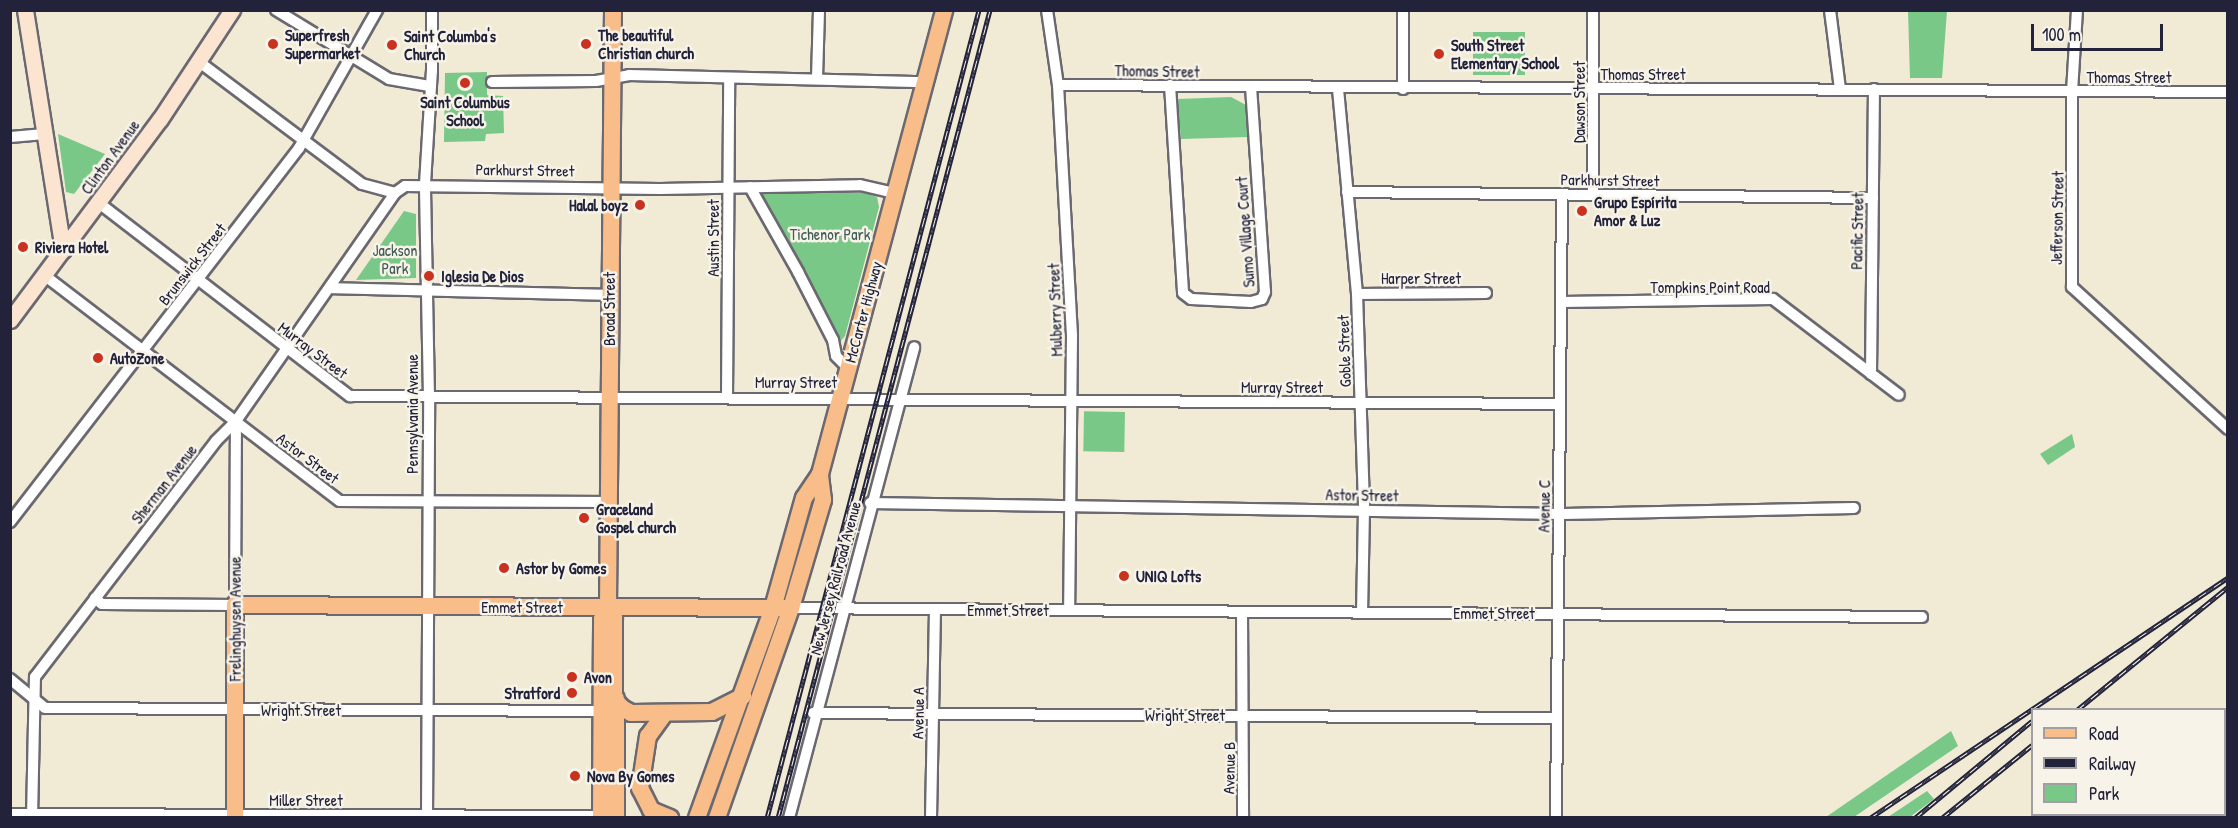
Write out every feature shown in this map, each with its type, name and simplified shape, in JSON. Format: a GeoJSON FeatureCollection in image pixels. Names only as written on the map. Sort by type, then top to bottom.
{"type":"FeatureCollection","features":[{"type":"Feature","properties":{"kind":"highway"},"geometry":{"type":"LineString","coordinates":[[606,817],[607,705]]}},
{"type":"Feature","properties":{"kind":"main road"},"geometry":{"type":"LineString","coordinates":[[25,10],[42,134],[63,250]]}},
{"type":"Feature","properties":{"kind":"main road","name":"Clinton Avenue"},"geometry":{"type":"LineString","coordinates":[[10,320],[99,203],[232,10]]}},
{"type":"Feature","properties":{"kind":"main road","name":"Broad Street"},"geometry":{"type":"LineString","coordinates":[[607,705],[614,618],[608,607],[613,10]]}},
{"type":"Feature","properties":{"kind":"main road","name":"McCarter Highway"},"geometry":{"type":"LineString","coordinates":[[697,818],[773,608],[804,498],[820,474],[944,10]]}},
{"type":"Feature","properties":{"kind":"main road","name":"McCarter Highway"},"geometry":{"type":"LineString","coordinates":[[717,818],[791,608],[823,500],[820,474]]}},
{"type":"Feature","properties":{"kind":"main road","name":"Emmet Street"},"geometry":{"type":"LineString","coordinates":[[235,605],[791,608]]}},
{"type":"Feature","properties":{"kind":"main road","name":"Frelinghuysen Avenue"},"geometry":{"type":"LineString","coordinates":[[235,605],[235,816]]}},
{"type":"Feature","properties":{"kind":"main road","name":"Wright Street"},"geometry":{"type":"LineString","coordinates":[[607,705],[631,713],[712,712],[743,696]]}},
{"type":"Feature","properties":{"kind":"main road"},"geometry":{"type":"LineString","coordinates":[[665,713],[648,736],[640,788],[651,810],[670,818]]}},
{"type":"Feature","properties":{"kind":"street"},"geometry":{"type":"LineString","coordinates":[[276,10],[389,79],[429,86]]}},
{"type":"Feature","properties":{"kind":"street","name":"Brunswick Street"},"geometry":{"type":"LineString","coordinates":[[10,522],[304,140],[377,10]]}},
{"type":"Feature","properties":{"kind":"street","name":"Pennsylvania Avenue"},"geometry":{"type":"LineString","coordinates":[[427,817],[429,397],[424,292],[425,184],[429,86],[432,70],[432,10]]}},
{"type":"Feature","properties":{"kind":"street"},"geometry":{"type":"LineString","coordinates":[[817,78],[819,10]]}},
{"type":"Feature","properties":{"kind":"street","name":"Mulberry Street"},"geometry":{"type":"LineString","coordinates":[[1047,10],[1058,86],[1070,286],[1072,402],[1069,610]]}},
{"type":"Feature","properties":{"kind":"street"},"geometry":{"type":"LineString","coordinates":[[1403,10],[1403,89]]}},
{"type":"Feature","properties":{"kind":"street","name":"Dawson Street"},"geometry":{"type":"LineString","coordinates":[[1593,10],[1595,89],[1593,194]]}},
{"type":"Feature","properties":{"kind":"street"},"geometry":{"type":"LineString","coordinates":[[1830,10],[1840,89]]}},
{"type":"Feature","properties":{"kind":"street","name":"Jefferson Street"},"geometry":{"type":"LineString","coordinates":[[2077,10],[2072,92],[2072,287],[2228,429]]}},
{"type":"Feature","properties":{"kind":"street"},"geometry":{"type":"LineString","coordinates":[[198,61],[362,184],[395,193]]}},
{"type":"Feature","properties":{"kind":"street"},"geometry":{"type":"LineString","coordinates":[[492,82],[611,78],[629,75],[925,82]]}},
{"type":"Feature","properties":{"kind":"street","name":"Austin Street"},"geometry":{"type":"LineString","coordinates":[[727,398],[729,78]]}},
{"type":"Feature","properties":{"kind":"street","name":"Thomas Street"},"geometry":{"type":"LineString","coordinates":[[1058,86],[1170,85],[1251,89],[1874,89],[2228,92]]}},
{"type":"Feature","properties":{"kind":"street","name":"Sumo Village Court"},"geometry":{"type":"LineString","coordinates":[[1170,85],[1183,293],[1191,299],[1251,302],[1262,298],[1265,292],[1251,89]]}},
{"type":"Feature","properties":{"kind":"street","name":"Goble Street"},"geometry":{"type":"LineString","coordinates":[[1338,89],[1357,294],[1362,402],[1364,510],[1362,612]]}},
{"type":"Feature","properties":{"kind":"street","name":"Pacific Street"},"geometry":{"type":"LineString","coordinates":[[1871,374],[1874,89]]}},
{"type":"Feature","properties":{"kind":"street"},"geometry":{"type":"LineString","coordinates":[[10,137],[42,134]]}},
{"type":"Feature","properties":{"kind":"street","name":"Parkhurst Street"},"geometry":{"type":"LineString","coordinates":[[395,193],[405,186],[425,184],[750,187],[860,185],[896,193]]}},
{"type":"Feature","properties":{"kind":"street"},"geometry":{"type":"LineString","coordinates":[[750,187],[833,340],[836,356],[848,368]]}},
{"type":"Feature","properties":{"kind":"street","name":"Parkhurst Street"},"geometry":{"type":"LineString","coordinates":[[1347,192],[1872,198]]}},
{"type":"Feature","properties":{"kind":"street","name":"Sherman Avenue"},"geometry":{"type":"LineString","coordinates":[[32,816],[35,677],[236,421],[395,193]]}},
{"type":"Feature","properties":{"kind":"street","name":"Avenue C"},"geometry":{"type":"LineString","coordinates":[[1556,818],[1556,613],[1562,194]]}},
{"type":"Feature","properties":{"kind":"street","name":"Murray Street"},"geometry":{"type":"LineString","coordinates":[[99,203],[350,396],[841,397],[899,401],[1560,404]]}},
{"type":"Feature","properties":{"kind":"street","name":"Astor Street"},"geometry":{"type":"LineString","coordinates":[[44,275],[340,501],[609,502]]}},
{"type":"Feature","properties":{"kind":"street"},"geometry":{"type":"LineString","coordinates":[[330,288],[609,295]]}},
{"type":"Feature","properties":{"kind":"street","name":"Harper Street"},"geometry":{"type":"LineString","coordinates":[[1357,294],[1486,293]]}},
{"type":"Feature","properties":{"kind":"street","name":"Tompkins Point Road"},"geometry":{"type":"LineString","coordinates":[[1561,302],[1773,299],[1899,395]]}},
{"type":"Feature","properties":{"kind":"street","name":"New Jersey Railroad Avenue"},"geometry":{"type":"LineString","coordinates":[[789,818],[813,713],[914,347]]}},
{"type":"Feature","properties":{"kind":"street","name":"Frelinghuysen Avenue"},"geometry":{"type":"LineString","coordinates":[[235,605],[236,421]]}},
{"type":"Feature","properties":{"kind":"street","name":"Astor Street"},"geometry":{"type":"LineString","coordinates":[[870,502],[1559,514],[1854,508]]}},
{"type":"Feature","properties":{"kind":"street","name":"Emmet Street"},"geometry":{"type":"LineString","coordinates":[[95,598],[102,604],[235,605]]}},
{"type":"Feature","properties":{"kind":"street","name":"Emmet Street"},"geometry":{"type":"LineString","coordinates":[[791,608],[1922,617]]}},
{"type":"Feature","properties":{"kind":"street","name":"Avenue A"},"geometry":{"type":"LineString","coordinates":[[931,818],[935,609]]}},
{"type":"Feature","properties":{"kind":"street","name":"Avenue B"},"geometry":{"type":"LineString","coordinates":[[1242,612],[1243,818]]}},
{"type":"Feature","properties":{"kind":"street","name":"Wright Street"},"geometry":{"type":"LineString","coordinates":[[10,679],[45,708],[236,711],[426,710],[607,705]]}},
{"type":"Feature","properties":{"kind":"street","name":"Wright Street"},"geometry":{"type":"LineString","coordinates":[[813,713],[1556,718]]}},
{"type":"Feature","properties":{"kind":"street","name":"Miller Street"},"geometry":{"type":"LineString","coordinates":[[10,813],[32,816],[606,817]]}},
{"type":"Feature","properties":{"kind":"green space"},"geometry":{"type":"Polygon","coordinates":[[[1908,11],[1947,11],[1942,78],[1910,78],[1908,11]]]}},
{"type":"Feature","properties":{"kind":"green space"},"geometry":{"type":"Polygon","coordinates":[[[1473,32],[1525,32],[1525,75],[1473,75],[1473,32]]]}},
{"type":"Feature","properties":{"kind":"green space"},"geometry":{"type":"Polygon","coordinates":[[[487,72],[487,95],[503,96],[504,133],[486,134],[485,141],[444,142],[445,73],[487,72]]]}},
{"type":"Feature","properties":{"kind":"green space"},"geometry":{"type":"Polygon","coordinates":[[[1231,97],[1246,105],[1248,137],[1181,139],[1177,99],[1231,97]]]}},
{"type":"Feature","properties":{"kind":"green space"},"geometry":{"type":"Polygon","coordinates":[[[58,134],[105,154],[74,194],[66,192],[58,134]]]}},
{"type":"Feature","properties":{"kind":"green space","name":"Tichenor Park"},"geometry":{"type":"Polygon","coordinates":[[[763,193],[867,193],[877,197],[879,207],[845,336],[839,343],[787,237],[761,196],[763,193]]]}},
{"type":"Feature","properties":{"kind":"green space","name":"Jackson Park"},"geometry":{"type":"Polygon","coordinates":[[[404,211],[416,214],[416,278],[356,280],[404,211]]]}},
{"type":"Feature","properties":{"kind":"green space"},"geometry":{"type":"Polygon","coordinates":[[[1084,411],[1125,412],[1124,452],[1083,451],[1084,411]]]}},
{"type":"Feature","properties":{"kind":"green space"},"geometry":{"type":"Polygon","coordinates":[[[2072,434],[2075,447],[2048,465],[2040,454],[2072,434]]]}},
{"type":"Feature","properties":{"kind":"green space"},"geometry":{"type":"Polygon","coordinates":[[[1951,731],[1958,746],[1854,817],[1826,817],[1951,731]]]}},
{"type":"Feature","properties":{"kind":"green space"},"geometry":{"type":"Polygon","coordinates":[[[1927,791],[1934,799],[1910,817],[1888,817],[1927,791]]]}},
{"type":"Feature","properties":{"kind":"railway"},"geometry":{"type":"LineString","coordinates":[[767,818],[979,10]]}},
{"type":"Feature","properties":{"kind":"railway"},"geometry":{"type":"LineString","coordinates":[[778,818],[990,10]]}},
{"type":"Feature","properties":{"kind":"railway"},"geometry":{"type":"LineString","coordinates":[[2033,708],[2228,577]]}},
{"type":"Feature","properties":{"kind":"railway"},"geometry":{"type":"LineString","coordinates":[[2079,708],[2228,587]]}},
{"type":"Feature","properties":{"kind":"railway"},"geometry":{"type":"LineString","coordinates":[[1870,818],[2031,710]]}},
{"type":"Feature","properties":{"kind":"railway"},"geometry":{"type":"LineString","coordinates":[[1915,818],[2031,722]]}},
{"type":"Feature","properties":{"kind":"railway"},"geometry":{"type":"LineString","coordinates":[[1942,818],[2031,746]]}},
{"type":"Feature","properties":{"kind":"place","name":"Superfresh Supermarket"},"geometry":{"type":"Point","coordinates":[273,44]}},
{"type":"Feature","properties":{"kind":"place","name":"The beautiful Christian church"},"geometry":{"type":"Point","coordinates":[586,44]}},
{"type":"Feature","properties":{"kind":"place","name":"Saint Columba's Church"},"geometry":{"type":"Point","coordinates":[392,45]}},
{"type":"Feature","properties":{"kind":"place","name":"South Street Elementary School"},"geometry":{"type":"Point","coordinates":[1439,54]}},
{"type":"Feature","properties":{"kind":"place","name":"Saint Columbus School"},"geometry":{"type":"Point","coordinates":[465,83]}},
{"type":"Feature","properties":{"kind":"place","name":"Halal boyz"},"geometry":{"type":"Point","coordinates":[640,205]}},
{"type":"Feature","properties":{"kind":"place","name":"Grupo Espírita Amor & Luz"},"geometry":{"type":"Point","coordinates":[1582,211]}},
{"type":"Feature","properties":{"kind":"place","name":"Riviera Hotel"},"geometry":{"type":"Point","coordinates":[23,247]}},
{"type":"Feature","properties":{"kind":"place","name":"Iglesia De Dios"},"geometry":{"type":"Point","coordinates":[429,276]}},
{"type":"Feature","properties":{"kind":"place","name":"AutoZone"},"geometry":{"type":"Point","coordinates":[98,358]}},
{"type":"Feature","properties":{"kind":"place","name":"Graceland Gospel church"},"geometry":{"type":"Point","coordinates":[584,518]}},
{"type":"Feature","properties":{"kind":"place","name":"Astor by Gomes"},"geometry":{"type":"Point","coordinates":[504,568]}},
{"type":"Feature","properties":{"kind":"place","name":"UNIQ Lofts"},"geometry":{"type":"Point","coordinates":[1124,576]}},
{"type":"Feature","properties":{"kind":"place","name":"Avon"},"geometry":{"type":"Point","coordinates":[572,677]}},
{"type":"Feature","properties":{"kind":"place","name":"Stratford"},"geometry":{"type":"Point","coordinates":[572,693]}},
{"type":"Feature","properties":{"kind":"place","name":"Nova By Gomes"},"geometry":{"type":"Point","coordinates":[575,776]}}]}
